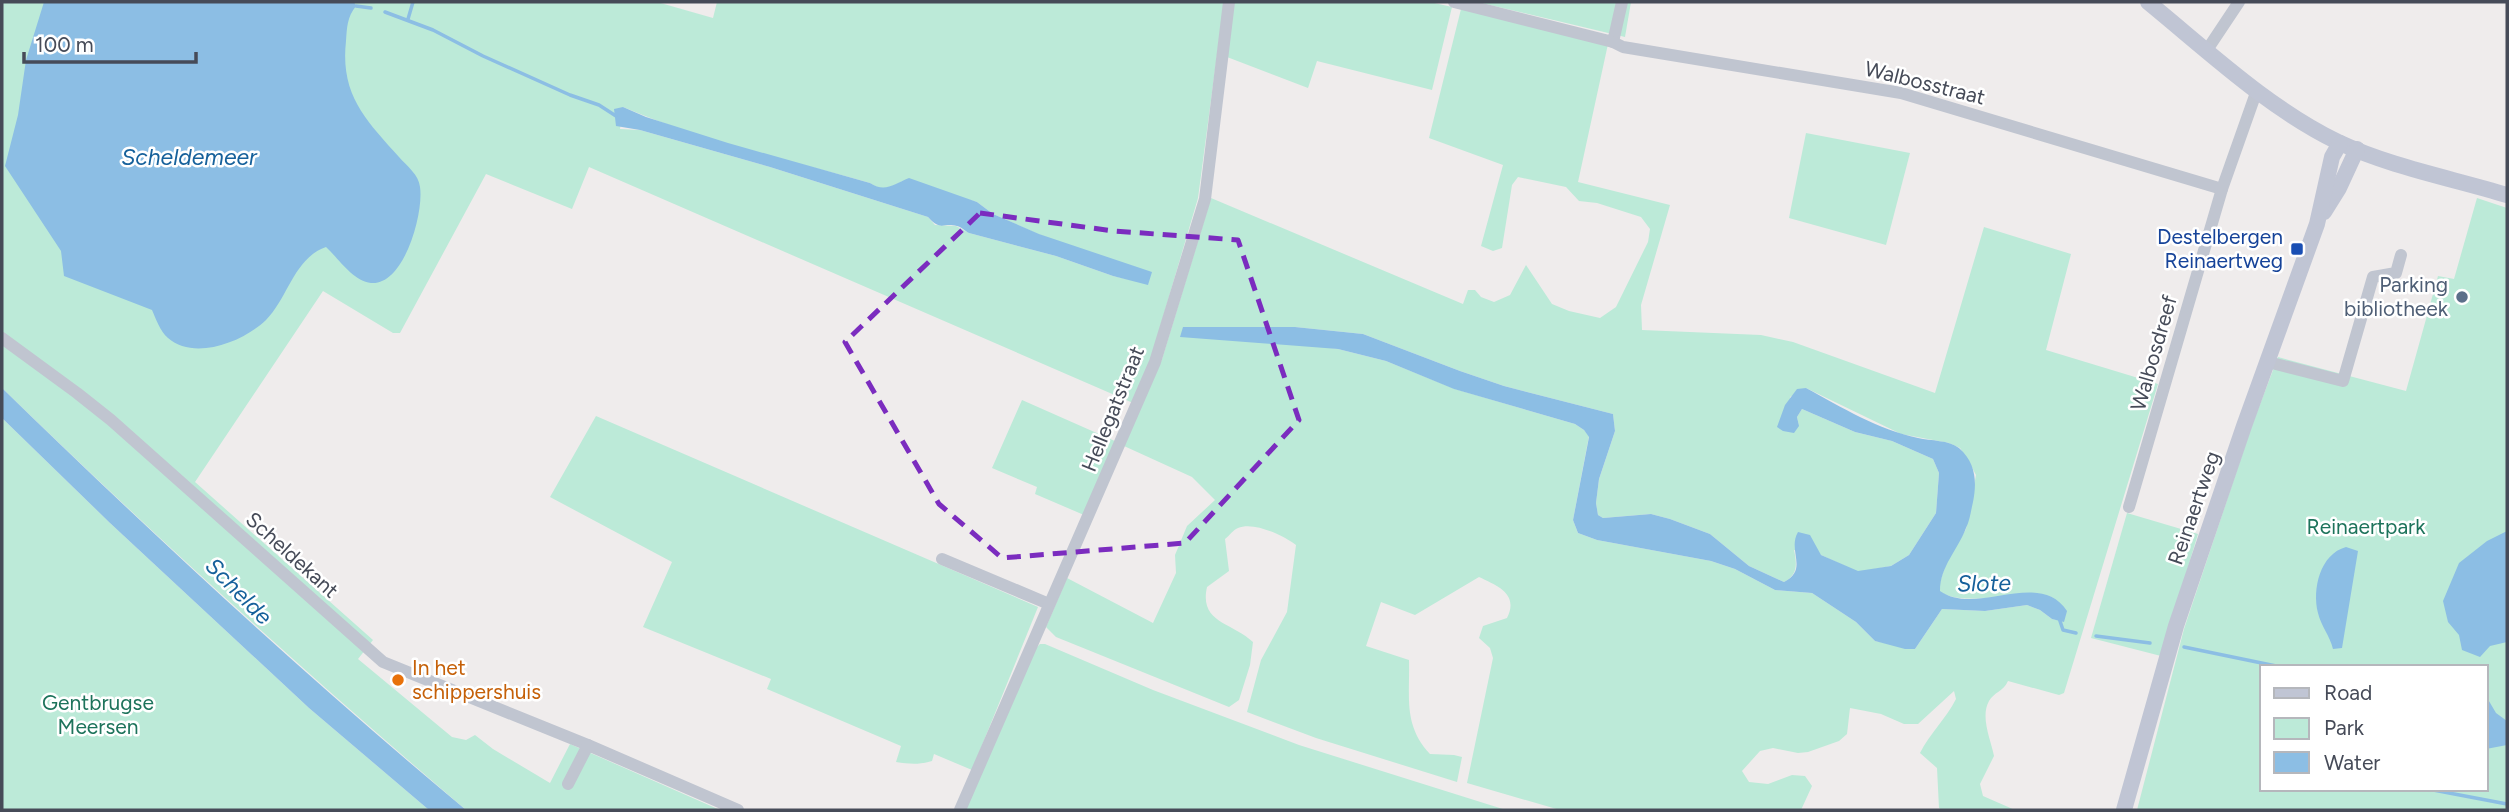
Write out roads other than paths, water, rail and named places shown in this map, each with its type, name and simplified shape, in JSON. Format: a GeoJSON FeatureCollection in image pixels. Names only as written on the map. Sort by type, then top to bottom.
{"type":"FeatureCollection","features":[{"type":"Feature","properties":{"kind":"main road"},"geometry":{"type":"LineString","coordinates":[[2148,2],[2257,90],[2337,147],[2507,195]]}},
{"type":"Feature","properties":{"kind":"main road","name":"Reinaertweg"},"geometry":{"type":"LineString","coordinates":[[2124,810],[2176,626],[2317,223],[2337,147]]}},
{"type":"Feature","properties":{"kind":"main road","name":"Reinaertweg"},"geometry":{"type":"LineString","coordinates":[[2317,223],[2339,188],[2355,154]]}},
{"type":"Feature","properties":{"kind":"street","name":"Hellegatstraat"},"geometry":{"type":"LineString","coordinates":[[960,810],[1155,362],[1205,199],[1229,2]]}},
{"type":"Feature","properties":{"kind":"street"},"geometry":{"type":"LineString","coordinates":[[1454,2],[1613,42],[1622,2]]}},
{"type":"Feature","properties":{"kind":"street"},"geometry":{"type":"LineString","coordinates":[[2207,50],[2239,2]]}},
{"type":"Feature","properties":{"kind":"street","name":"Walbosstraat"},"geometry":{"type":"LineString","coordinates":[[1613,42],[1623,47],[1901,93],[2222,189]]}},
{"type":"Feature","properties":{"kind":"street","name":"Walbosdreef"},"geometry":{"type":"LineString","coordinates":[[2129,507],[2222,189],[2257,90]]}},
{"type":"Feature","properties":{"kind":"street"},"geometry":{"type":"LineString","coordinates":[[2268,362],[2343,381],[2373,277],[2396,274],[2402,255]]}},
{"type":"Feature","properties":{"kind":"street","name":"Scheldekant"},"geometry":{"type":"LineString","coordinates":[[2,338],[111,420],[383,662],[588,745],[738,810]]}},
{"type":"Feature","properties":{"kind":"street"},"geometry":{"type":"LineString","coordinates":[[942,559],[1049,604]]}},
{"type":"Feature","properties":{"kind":"street"},"geometry":{"type":"LineString","coordinates":[[568,785],[588,745]]}},
{"type":"Feature","properties":{"kind":"water","name":"Scheldemeer"},"geometry":{"type":"Polygon","coordinates":[[[44,2],[354,2],[356,6],[347,27],[345,60],[351,92],[366,118],[412,171],[420,187],[415,230],[402,261],[383,281],[371,283],[352,274],[326,247],[306,260],[266,320],[232,341],[204,348],[179,345],[168,338],[152,310],[64,276],[61,251],[5,166],[18,115],[26,60],[44,2]]]}},
{"type":"Feature","properties":{"kind":"water"},"geometry":{"type":"Polygon","coordinates":[[[623,107],[728,143],[875,186],[890,186],[909,178],[977,202],[993,214],[1039,234],[1152,272],[1148,285],[1056,256],[969,233],[959,227],[939,225],[928,217],[770,167],[640,130],[616,126],[614,109],[623,107]]]}},
{"type":"Feature","properties":{"kind":"water"},"geometry":{"type":"Polygon","coordinates":[[[1183,327],[1295,327],[1363,334],[1504,386],[1613,414],[1615,431],[1599,479],[1596,503],[1598,515],[1603,518],[1651,514],[1670,519],[1710,534],[1749,566],[1784,582],[1791,577],[1797,565],[1795,539],[1798,532],[1810,535],[1821,555],[1858,571],[1891,566],[1909,555],[1936,513],[1939,473],[1933,459],[1892,441],[1855,432],[1802,409],[1797,417],[1799,426],[1794,433],[1783,431],[1777,427],[1785,405],[1797,389],[1806,388],[1889,429],[1955,445],[1969,460],[1975,480],[1970,515],[1963,536],[1943,574],[1940,591],[1955,598],[1971,599],[2040,593],[2055,599],[2067,611],[2064,622],[2052,619],[2027,605],[1985,611],[1942,609],[1915,649],[1875,641],[1856,622],[1812,593],[1775,590],[1735,569],[1711,561],[1597,540],[1578,533],[1573,520],[1589,437],[1575,424],[1454,389],[1386,361],[1338,349],[1180,337],[1183,327]]]}},
{"type":"Feature","properties":{"kind":"water","name":"Schelde"},"geometry":{"type":"Polygon","coordinates":[[[2,388],[230,604],[466,810],[429,810],[309,708],[110,523],[2,418],[2,388]]]}},
{"type":"Feature","properties":{"kind":"water"},"geometry":{"type":"Polygon","coordinates":[[[2507,531],[2507,642],[2490,646],[2480,657],[2462,650],[2459,635],[2448,622],[2443,601],[2459,563],[2487,541],[2507,531]]]}},
{"type":"Feature","properties":{"kind":"water"},"geometry":{"type":"Polygon","coordinates":[[[2346,547],[2358,551],[2342,648],[2333,649],[2318,613],[2317,583],[2330,557],[2346,547]]]}},
{"type":"Feature","properties":{"kind":"water"},"geometry":{"type":"Polygon","coordinates":[[[2488,699],[2496,713],[2507,721],[2507,745],[2488,749],[2488,699]]]}},
{"type":"Feature","properties":{"kind":"waterway"},"geometry":{"type":"LineString","coordinates":[[408,19],[413,2]]}},
{"type":"Feature","properties":{"kind":"waterway"},"geometry":{"type":"LineString","coordinates":[[356,6],[371,8]]}},
{"type":"Feature","properties":{"kind":"waterway"},"geometry":{"type":"LineString","coordinates":[[385,12],[433,30],[483,56],[599,105],[616,116]]}},
{"type":"Feature","properties":{"kind":"waterway","name":"Slote"},"geometry":{"type":"LineString","coordinates":[[2059,618],[2063,630],[2076,633]]}},
{"type":"Feature","properties":{"kind":"waterway","name":"Slote"},"geometry":{"type":"LineString","coordinates":[[2096,636],[2150,643]]}},
{"type":"Feature","properties":{"kind":"waterway","name":"Slote"},"geometry":{"type":"LineString","coordinates":[[2184,647],[2271,665]]}},
{"type":"Feature","properties":{"kind":"waterway","name":"Slote"},"geometry":{"type":"LineString","coordinates":[[2439,791],[2507,804]]}},
{"type":"Feature","properties":{"kind":"place","name":"Destelbergen Reinaertweg"},"geometry":{"type":"Point","coordinates":[2297,249]}},
{"type":"Feature","properties":{"kind":"place","name":"Parking bibliotheek"},"geometry":{"type":"Point","coordinates":[2462,297]}},
{"type":"Feature","properties":{"kind":"place","name":"In het schippershuis"},"geometry":{"type":"Point","coordinates":[398,680]}},
{"type":"Feature","properties":{"kind":"park label","name":"Reinaertpark"},"geometry":{"type":"Point","coordinates":[2366,527]}},
{"type":"Feature","properties":{"kind":"park label","name":"Gentbrugse Meersen"},"geometry":{"type":"Point","coordinates":[98,715]}}]}
